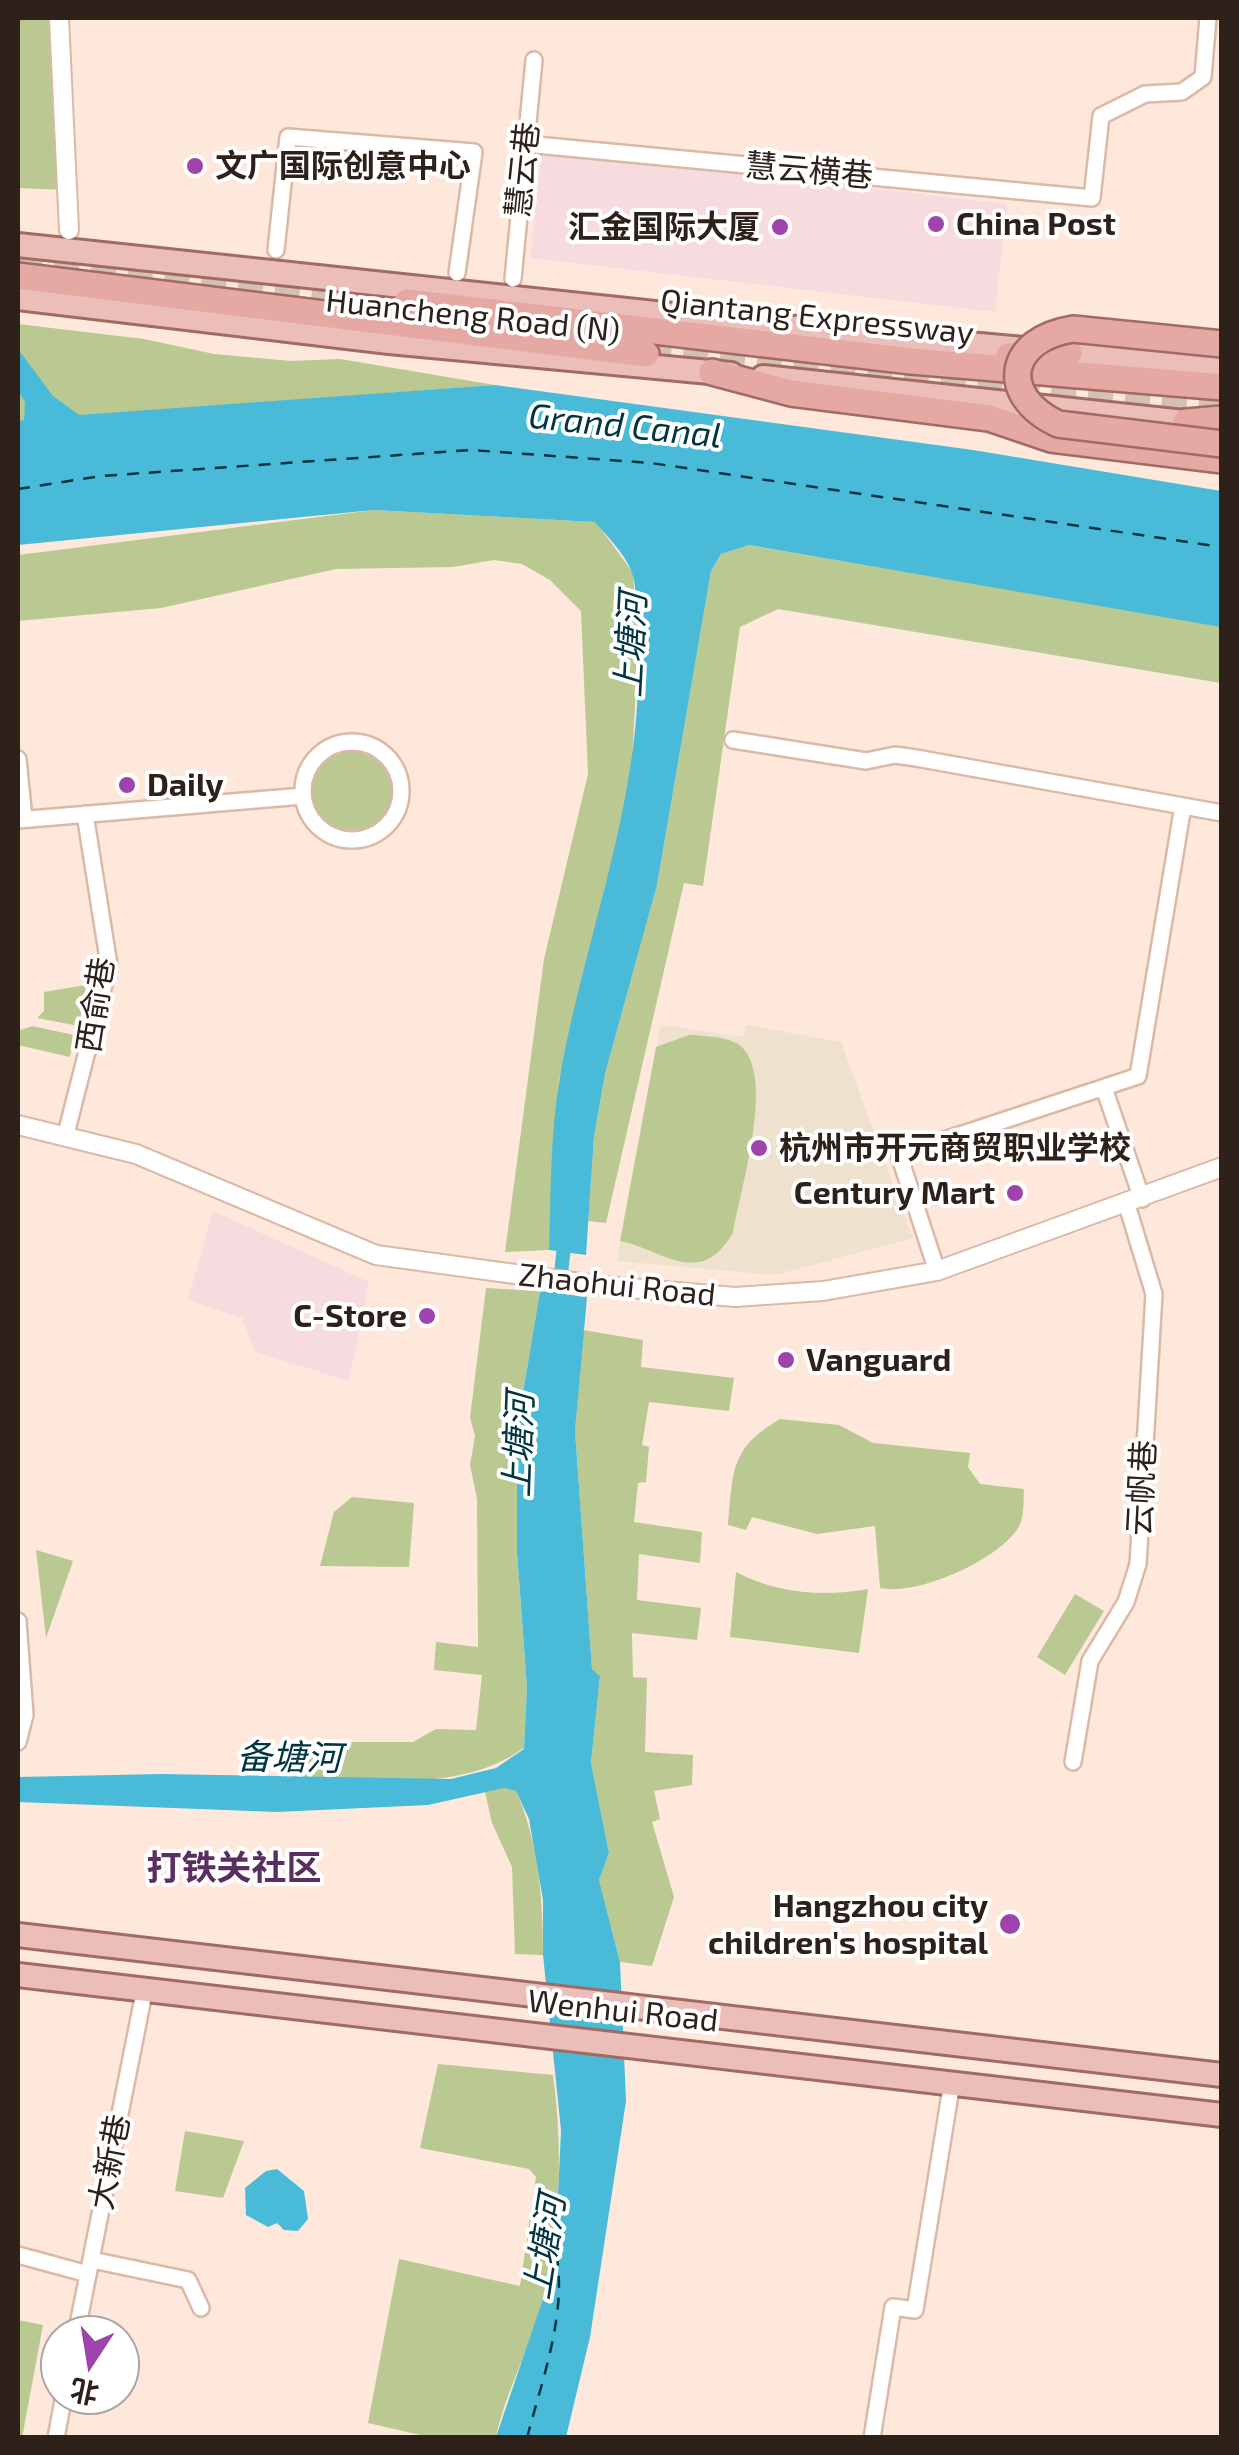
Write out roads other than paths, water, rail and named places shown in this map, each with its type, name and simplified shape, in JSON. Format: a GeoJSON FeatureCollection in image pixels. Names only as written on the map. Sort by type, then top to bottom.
{"type":"FeatureCollection","features":[{"type":"Feature","properties":{"kind":"highway","name":"Qiantang Expressway"},"geometry":{"type":"LineString","coordinates":[[18,276],[646,354]]}},
{"type":"Feature","properties":{"kind":"highway"},"geometry":{"type":"LineString","coordinates":[[122,289],[389,342]]}},
{"type":"Feature","properties":{"kind":"highway","name":"Qiantang Expressway"},"geometry":{"type":"LineString","coordinates":[[407,302],[810,350],[1222,387]]}},
{"type":"Feature","properties":{"kind":"highway"},"geometry":{"type":"LineString","coordinates":[[1222,344],[1073,328],[1049,332],[1030,343],[1018,368],[1019,391],[1033,412],[1058,424],[1222,444]]}},
{"type":"Feature","properties":{"kind":"highway"},"geometry":{"type":"LineString","coordinates":[[810,350],[996,357],[1069,352]]}},
{"type":"Feature","properties":{"kind":"highway"},"geometry":{"type":"LineString","coordinates":[[712,372],[792,393],[1008,422],[1051,439],[1222,460]]}},
{"type":"Feature","properties":{"kind":"highway"},"geometry":{"type":"LineString","coordinates":[[1186,422],[1222,422]]}},
{"type":"Feature","properties":{"kind":"main road","name":"Huancheng Road (N)"},"geometry":{"type":"LineString","coordinates":[[18,245],[1222,367]]}},
{"type":"Feature","properties":{"kind":"main road","name":"Huancheng Road (N)"},"geometry":{"type":"LineString","coordinates":[[18,298],[389,342],[1186,422]]}},
{"type":"Feature","properties":{"kind":"main road","name":"Wenhui Road"},"geometry":{"type":"LineString","coordinates":[[18,1935],[1222,2075]]}},
{"type":"Feature","properties":{"kind":"main road","name":"Wenhui Road"},"geometry":{"type":"LineString","coordinates":[[18,1974],[1222,2116]]}},
{"type":"Feature","properties":{"kind":"street"},"geometry":{"type":"LineString","coordinates":[[59,18],[70,230]]}},
{"type":"Feature","properties":{"kind":"street","name":"慧云横巷"},"geometry":{"type":"LineString","coordinates":[[526,144],[1092,198],[1101,116],[1145,94],[1182,92],[1203,77],[1208,18]]}},
{"type":"Feature","properties":{"kind":"street","name":"慧云巷"},"geometry":{"type":"LineString","coordinates":[[512,280],[534,60]]}},
{"type":"Feature","properties":{"kind":"street"},"geometry":{"type":"LineString","coordinates":[[276,250],[288,136],[474,152],[458,272]]}},
{"type":"Feature","properties":{"kind":"street"},"geometry":{"type":"LineString","coordinates":[[733,740],[866,762],[895,756],[916,758],[1222,813]]}},
{"type":"Feature","properties":{"kind":"street"},"geometry":{"type":"LineString","coordinates":[[346,742],[378,749],[391,760],[402,791],[392,821],[366,839],[350,840],[320,829],[310,817],[303,796],[307,770],[316,756],[346,742]]}},
{"type":"Feature","properties":{"kind":"street"},"geometry":{"type":"LineString","coordinates":[[18,759],[21,819],[303,796]]}},
{"type":"Feature","properties":{"kind":"street"},"geometry":{"type":"LineString","coordinates":[[938,1271],[899,1155],[1138,1076],[1182,806]]}},
{"type":"Feature","properties":{"kind":"street","name":"西俞巷"},"geometry":{"type":"LineString","coordinates":[[66,1134],[109,965],[85,814]]}},
{"type":"Feature","properties":{"kind":"street","name":"云帆巷"},"geometry":{"type":"LineString","coordinates":[[1073,1762],[1090,1661],[1126,1602],[1138,1564],[1154,1294],[1135,1202],[1104,1088]]}},
{"type":"Feature","properties":{"kind":"street","name":"Zhaohui Road"},"geometry":{"type":"LineString","coordinates":[[18,1125],[66,1134],[208,1182],[376,1254],[596,1285],[735,1297],[823,1291],[938,1271],[1222,1168]]}},
{"type":"Feature","properties":{"kind":"street"},"geometry":{"type":"LineString","coordinates":[[18,1621],[25,1715],[18,1742]]}},
{"type":"Feature","properties":{"kind":"street","name":"大新巷"},"geometry":{"type":"LineString","coordinates":[[80,2315],[144,1988]]}},
{"type":"Feature","properties":{"kind":"street"},"geometry":{"type":"LineString","coordinates":[[872,2438],[893,2307],[915,2310],[952,2082]]}},
{"type":"Feature","properties":{"kind":"street"},"geometry":{"type":"LineString","coordinates":[[18,2255],[188,2280],[202,2308]]}},
{"type":"Feature","properties":{"kind":"water","name":"Grand Canal"},"geometry":{"type":"Polygon","coordinates":[[[18,349],[53,396],[79,415],[495,385],[973,450],[1221,491],[1221,627],[749,545],[721,554],[711,571],[657,885],[605,1074],[594,1136],[586,1255],[549,1250],[560,1077],[613,856],[633,745],[637,631],[635,584],[628,564],[595,522],[374,510],[18,545],[18,421],[24,420],[25,402],[18,391],[18,349]]]}},
{"type":"Feature","properties":{"kind":"water"},"geometry":{"type":"Polygon","coordinates":[[[540,1291],[587,1297],[575,1431],[592,1669],[600,1676],[591,1763],[609,1853],[599,1880],[620,1962],[626,2101],[590,2337],[566,2437],[496,2437],[543,2299],[558,2196],[561,2130],[543,1955],[543,1900],[529,1819],[516,1791],[504,1788],[428,1805],[277,1812],[18,1802],[18,1777],[161,1774],[451,1779],[496,1768],[524,1749],[527,1687],[517,1552],[517,1429],[540,1291]]]}},
{"type":"Feature","properties":{"kind":"water"},"geometry":{"type":"Polygon","coordinates":[[[277,2169],[304,2191],[308,2219],[298,2231],[284,2230],[277,2223],[268,2227],[246,2215],[245,2188],[266,2171],[277,2169]]]}},
{"type":"Feature","properties":{"kind":"waterway","name":"上塘河"},"geometry":{"type":"LineString","coordinates":[[557,1310],[565,1237]]}},
{"type":"Feature","properties":{"kind":"tunnel"},"geometry":{"type":"LineString","coordinates":[[18,256],[407,302]]}},
{"type":"Feature","properties":{"kind":"tunnel"},"geometry":{"type":"LineString","coordinates":[[646,354],[1222,407]]}},
{"type":"Feature","properties":{"kind":"place","name":"文广国际创意中心"},"geometry":{"type":"Point","coordinates":[195,166]}},
{"type":"Feature","properties":{"kind":"place","name":"China Post"},"geometry":{"type":"Point","coordinates":[936,224]}},
{"type":"Feature","properties":{"kind":"place","name":"汇金国际大厦"},"geometry":{"type":"Point","coordinates":[780,227]}},
{"type":"Feature","properties":{"kind":"place","name":"Daily"},"geometry":{"type":"Point","coordinates":[127,785]}},
{"type":"Feature","properties":{"kind":"place","name":"杭州市开元商贸职业学校"},"geometry":{"type":"Point","coordinates":[759,1148]}},
{"type":"Feature","properties":{"kind":"place","name":"Century Mart"},"geometry":{"type":"Point","coordinates":[1015,1193]}},
{"type":"Feature","properties":{"kind":"place","name":"C-Store"},"geometry":{"type":"Point","coordinates":[427,1316]}},
{"type":"Feature","properties":{"kind":"place","name":"Vanguard"},"geometry":{"type":"Point","coordinates":[786,1360]}},
{"type":"Feature","properties":{"kind":"place","name":"Hangzhou city children's hospital"},"geometry":{"type":"Point","coordinates":[1010,1924]}},
{"type":"Feature","properties":{"kind":"district","name":"打铁关社区"},"geometry":{"type":"Point","coordinates":[234,1868]}},
{"type":"Feature","properties":{"kind":"water label","name":"备塘河"},"geometry":{"type":"Point","coordinates":[289,1758]}}]}
